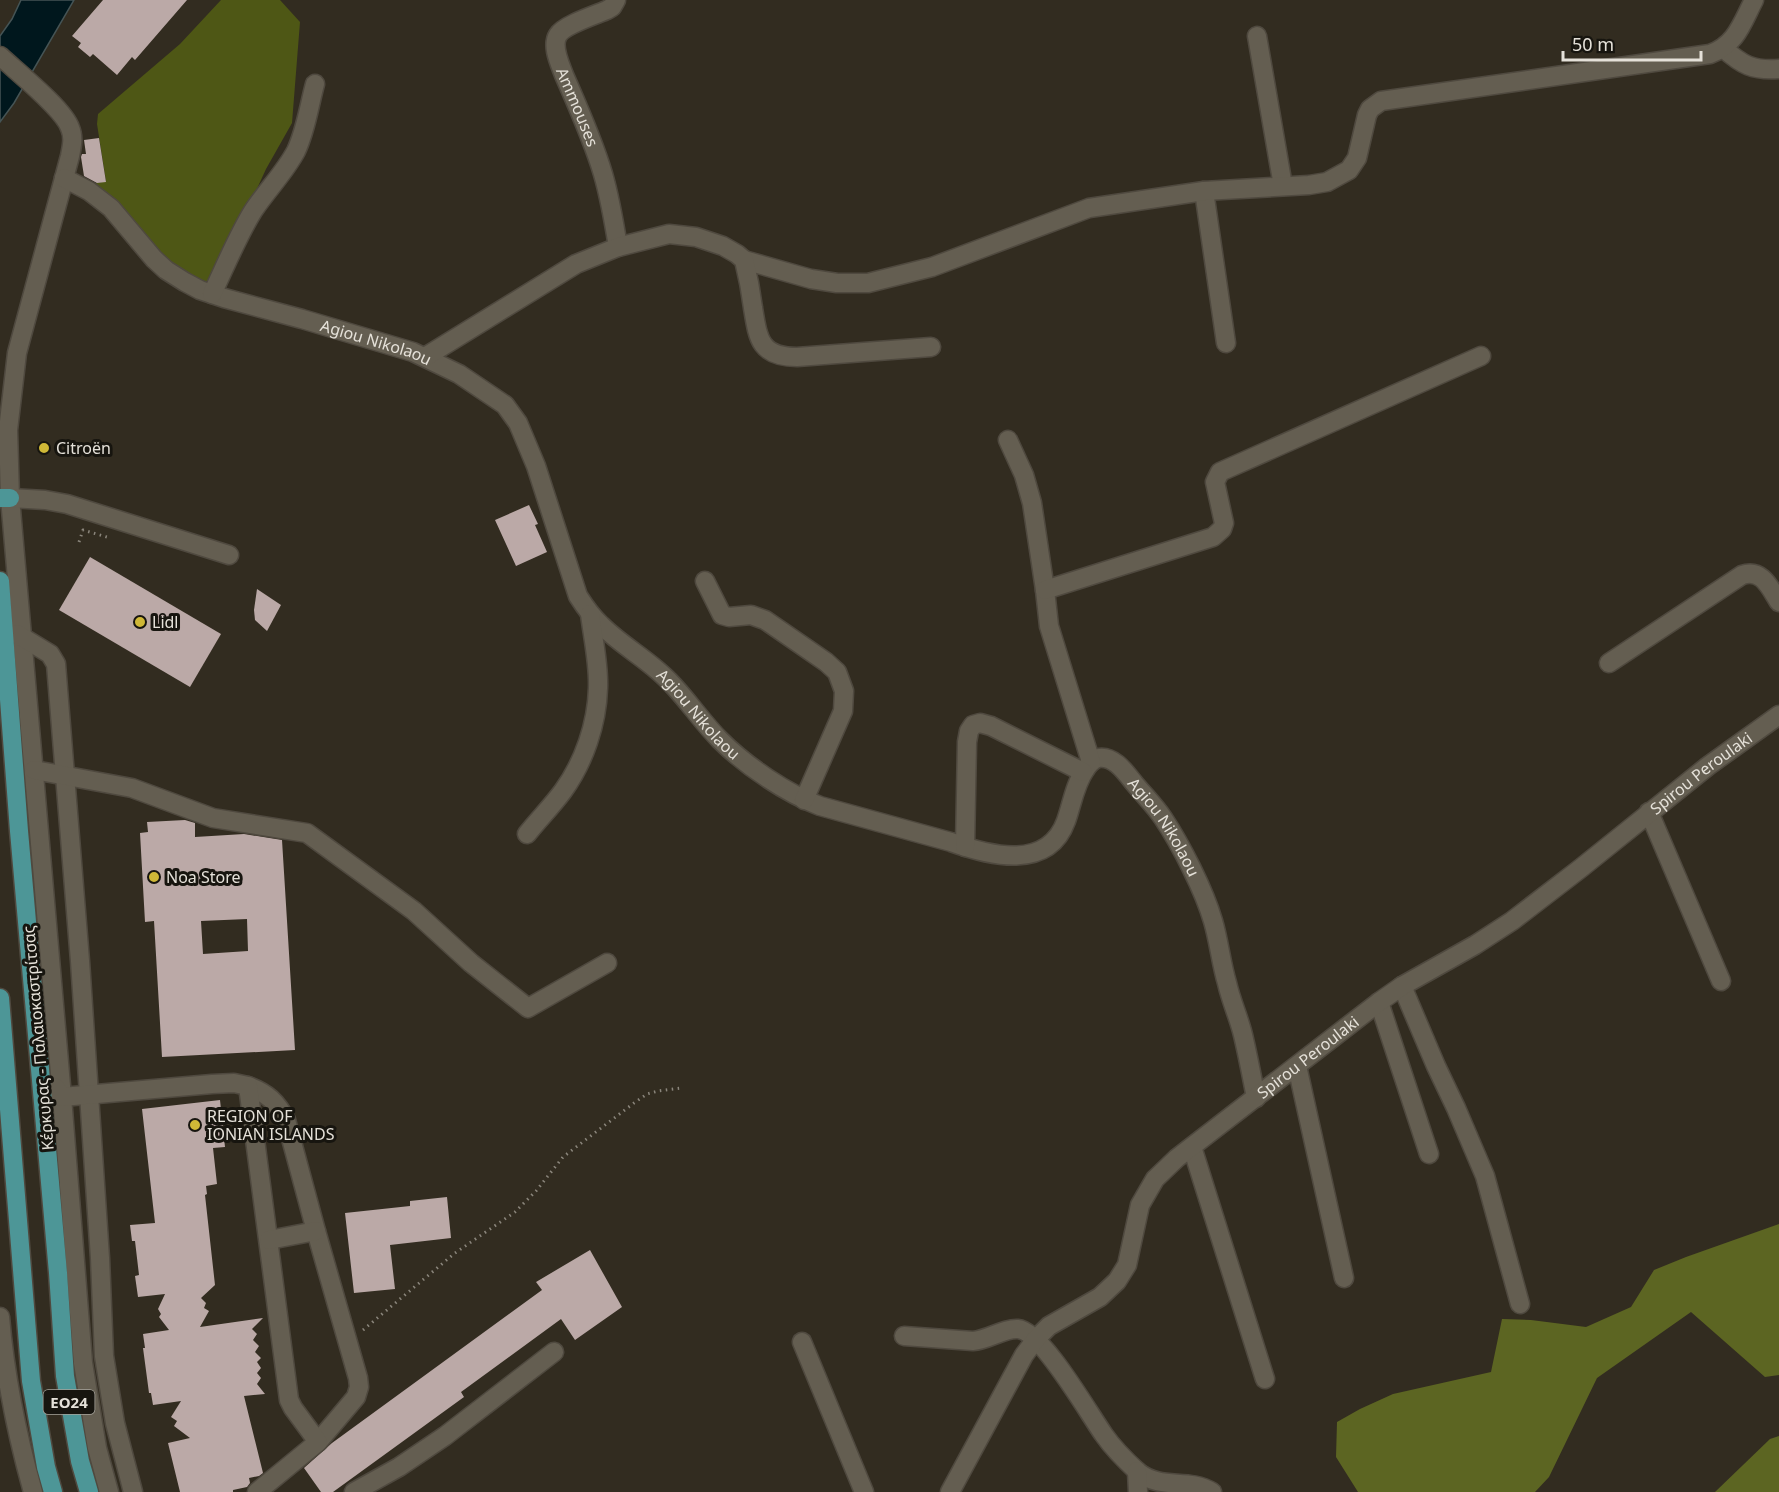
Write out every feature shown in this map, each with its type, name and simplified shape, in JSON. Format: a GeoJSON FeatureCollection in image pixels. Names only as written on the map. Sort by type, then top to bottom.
{"type":"FeatureCollection","features":[{"type":"Feature","properties":{"kind":"main road","name":"Κέρκυρας - Παλαιοκαστρίτσας"},"geometry":{"type":"LineString","coordinates":[[0,581],[65,1376],[78,1451],[89,1492]]}},
{"type":"Feature","properties":{"kind":"main road","name":"ΕΟ24"},"geometry":{"type":"LineString","coordinates":[[0,998],[5,1114],[31,1381],[46,1467],[53,1492]]}},
{"type":"Feature","properties":{"kind":"street","name":"Ammouses"},"geometry":{"type":"LineString","coordinates":[[616,0],[607,10],[565,28],[555,43],[560,63],[603,174],[618,247]]}},
{"type":"Feature","properties":{"kind":"street"},"geometry":{"type":"LineString","coordinates":[[424,357],[576,264],[618,247],[669,234],[696,237],[723,246],[744,260],[812,279],[837,283],[868,283],[932,267],[1089,208],[1204,191],[1327,182],[1349,170],[1357,158],[1367,115],[1375,104],[1381,101],[1710,54],[1723,48],[1734,38],[1754,0]]}},
{"type":"Feature","properties":{"kind":"street"},"geometry":{"type":"LineString","coordinates":[[1257,36],[1283,186]]}},
{"type":"Feature","properties":{"kind":"street"},"geometry":{"type":"LineString","coordinates":[[1723,48],[1749,67],[1766,70],[1779,69]]}},
{"type":"Feature","properties":{"kind":"street"},"geometry":{"type":"LineString","coordinates":[[0,56],[59,110],[71,129],[72,142],[17,353],[7,442],[5,498],[23,638],[83,1363],[95,1437],[109,1492]]}},
{"type":"Feature","properties":{"kind":"street"},"geometry":{"type":"LineString","coordinates":[[212,294],[251,214],[295,153],[301,139],[315,84]]}},
{"type":"Feature","properties":{"kind":"street","name":"Agiou Nikolaou"},"geometry":{"type":"LineString","coordinates":[[64,178],[88,191],[111,208],[154,259],[185,282],[212,294],[413,352],[477,385],[505,405],[512,412],[536,466],[578,596],[590,614],[602,627],[668,679],[720,740],[748,763],[804,800],[820,807],[965,847],[1014,856],[1029,856],[1039,852],[1064,828],[1087,767],[1096,759],[1104,758],[1119,766],[1162,816],[1205,899],[1213,921],[1226,981],[1242,1034],[1256,1098]]}},
{"type":"Feature","properties":{"kind":"street"},"geometry":{"type":"LineString","coordinates":[[1204,191],[1226,343]]}},
{"type":"Feature","properties":{"kind":"street"},"geometry":{"type":"LineString","coordinates":[[744,260],[757,332],[765,346],[774,353],[783,357],[797,357],[931,347]]}},
{"type":"Feature","properties":{"kind":"street"},"geometry":{"type":"LineString","coordinates":[[1045,590],[1213,537],[1222,529],[1224,523],[1215,482],[1220,472],[1481,356]]}},
{"type":"Feature","properties":{"kind":"street"},"geometry":{"type":"LineString","coordinates":[[1008,440],[1024,476],[1032,504],[1049,626],[1087,767]]}},
{"type":"Feature","properties":{"kind":"street"},"geometry":{"type":"LineString","coordinates":[[5,498],[45,500],[67,504],[229,555]]}},
{"type":"Feature","properties":{"kind":"street"},"geometry":{"type":"LineString","coordinates":[[1609,663],[1742,575],[1754,573],[1760,576],[1779,602]]}},
{"type":"Feature","properties":{"kind":"street"},"geometry":{"type":"LineString","coordinates":[[705,581],[722,615],[729,617],[751,615],[765,620],[837,672],[844,691],[843,711],[804,800]]}},
{"type":"Feature","properties":{"kind":"street"},"geometry":{"type":"LineString","coordinates":[[526,834],[563,791],[588,743],[596,715],[598,685],[590,614]]}},
{"type":"Feature","properties":{"kind":"street"},"geometry":{"type":"LineString","coordinates":[[4,627],[47,652],[55,661],[80,961],[100,1258],[104,1356],[115,1423],[134,1492]]}},
{"type":"Feature","properties":{"kind":"street","name":"Spirou Peroulaki"},"geometry":{"type":"LineString","coordinates":[[950,1492],[1024,1355],[1036,1339],[1049,1326],[1100,1297],[1117,1281],[1127,1265],[1140,1205],[1155,1179],[1192,1147],[1379,1002],[1512,921],[1729,750],[1779,715]]}},
{"type":"Feature","properties":{"kind":"street"},"geometry":{"type":"LineString","coordinates":[[965,847],[968,742],[969,731],[973,725],[980,723],[991,726],[1087,767]]}},
{"type":"Feature","properties":{"kind":"street"},"geometry":{"type":"LineString","coordinates":[[34,770],[132,788],[213,818],[307,833],[414,911],[471,963],[528,1008],[607,963]]}},
{"type":"Feature","properties":{"kind":"street"},"geometry":{"type":"LineString","coordinates":[[1649,812],[1721,981]]}},
{"type":"Feature","properties":{"kind":"street"},"geometry":{"type":"LineString","coordinates":[[1402,986],[1485,1176],[1520,1304]]}},
{"type":"Feature","properties":{"kind":"street"},"geometry":{"type":"LineString","coordinates":[[1379,1002],[1429,1154]]}},
{"type":"Feature","properties":{"kind":"street"},"geometry":{"type":"LineString","coordinates":[[1297,1066],[1344,1278]]}},
{"type":"Feature","properties":{"kind":"street"},"geometry":{"type":"LineString","coordinates":[[40,1068],[62,1096]]}},
{"type":"Feature","properties":{"kind":"street"},"geometry":{"type":"LineString","coordinates":[[62,1096],[234,1083],[248,1086],[270,1097],[280,1107],[286,1120],[358,1378],[358,1392],[318,1442],[256,1492]]}},
{"type":"Feature","properties":{"kind":"street"},"geometry":{"type":"LineString","coordinates":[[248,1086],[289,1400],[318,1442]]}},
{"type":"Feature","properties":{"kind":"street"},"geometry":{"type":"LineString","coordinates":[[1192,1147],[1265,1379]]}},
{"type":"Feature","properties":{"kind":"street"},"geometry":{"type":"LineString","coordinates":[[269,1240],[316,1231]]}},
{"type":"Feature","properties":{"kind":"street"},"geometry":{"type":"LineString","coordinates":[[0,1317],[19,1437],[33,1492]]}},
{"type":"Feature","properties":{"kind":"street"},"geometry":{"type":"LineString","coordinates":[[904,1336],[973,1341],[1017,1329],[1025,1332],[1036,1339],[1077,1391],[1105,1436],[1137,1471],[1159,1483],[1192,1484],[1212,1492]]}},
{"type":"Feature","properties":{"kind":"street"},"geometry":{"type":"LineString","coordinates":[[802,1342],[864,1492]]}},
{"type":"Feature","properties":{"kind":"street"},"geometry":{"type":"LineString","coordinates":[[354,1492],[399,1467],[445,1436],[554,1352]]}},
{"type":"Feature","properties":{"kind":"street"},"geometry":{"type":"LineString","coordinates":[[1137,1471],[1138,1492]]}},
{"type":"Feature","properties":{"kind":"path"},"geometry":{"type":"LineString","coordinates":[[348,1342],[455,1253],[515,1212],[532,1196],[563,1157],[573,1149],[647,1094],[681,1088]]}},
{"type":"Feature","properties":{"kind":"green space"},"geometry":{"type":"Polygon","coordinates":[[[221,0],[280,0],[300,22],[292,123],[266,169],[230,248],[209,287],[165,260],[127,213],[112,197],[94,184],[106,181],[97,124],[98,114],[180,44],[221,0]]]}},
{"type":"Feature","properties":{"kind":"green space"},"geometry":{"type":"Polygon","coordinates":[[[1779,1224],[1779,1375],[1765,1377],[1691,1312],[1597,1378],[1549,1477],[1535,1492],[1358,1492],[1336,1457],[1337,1422],[1360,1409],[1393,1394],[1491,1372],[1502,1319],[1586,1327],[1631,1307],[1654,1270],[1779,1224]]]}},
{"type":"Feature","properties":{"kind":"green space"},"geometry":{"type":"Polygon","coordinates":[[[1779,1436],[1779,1492],[1715,1492],[1770,1439],[1779,1436]]]}},
{"type":"Feature","properties":{"kind":"water"},"geometry":{"type":"Polygon","coordinates":[[[21,0],[74,0],[14,103],[0,122],[0,36],[21,0]]]}},
{"type":"Feature","properties":{"kind":"building"},"geometry":{"type":"Polygon","coordinates":[[[103,0],[187,0],[135,60],[132,57],[117,75],[93,54],[90,57],[78,47],[81,43],[72,36],[103,0]]]}},
{"type":"Feature","properties":{"kind":"building"},"geometry":{"type":"Polygon","coordinates":[[[99,138],[106,182],[97,183],[84,176],[81,157],[82,154],[86,154],[84,140],[99,138]]]}},
{"type":"Feature","properties":{"kind":"building"},"geometry":{"type":"Polygon","coordinates":[[[529,505],[547,552],[516,566],[495,520],[529,505]]]}},
{"type":"Feature","properties":{"kind":"building","name":"Lidl"},"geometry":{"type":"Polygon","coordinates":[[[90,557],[221,634],[190,687],[59,610],[90,557]]]}},
{"type":"Feature","properties":{"kind":"building"},"geometry":{"type":"Polygon","coordinates":[[[257,589],[281,605],[267,631],[255,620],[257,589]]]}},
{"type":"Feature","properties":{"kind":"building"},"geometry":{"type":"Polygon","coordinates":[[[185,820],[195,823],[195,837],[244,834],[282,840],[295,1050],[162,1057],[154,921],[145,922],[140,833],[148,832],[147,822],[185,820]],[[247,919],[201,921],[203,954],[248,951],[247,919]]]}},
{"type":"Feature","properties":{"kind":"building"},"geometry":{"type":"Polygon","coordinates":[[[220,1100],[225,1147],[213,1148],[217,1184],[206,1186],[207,1194],[205,1195],[215,1285],[201,1298],[206,1303],[204,1308],[209,1311],[200,1327],[263,1318],[252,1329],[257,1334],[253,1340],[259,1346],[255,1352],[261,1358],[257,1362],[261,1368],[257,1373],[261,1378],[257,1384],[265,1394],[244,1396],[263,1473],[249,1478],[250,1483],[247,1487],[233,1490],[233,1492],[180,1492],[168,1443],[190,1438],[174,1426],[177,1421],[171,1417],[181,1401],[153,1405],[151,1393],[149,1393],[143,1348],[145,1348],[143,1334],[169,1330],[159,1317],[161,1314],[158,1309],[165,1294],[138,1297],[135,1276],[139,1275],[135,1241],[132,1241],[130,1225],[155,1223],[142,1109],[220,1100]]]}},
{"type":"Feature","properties":{"kind":"building"},"geometry":{"type":"Polygon","coordinates":[[[447,1197],[451,1238],[390,1245],[395,1289],[354,1293],[345,1213],[410,1206],[410,1201],[447,1197]]]}},
{"type":"Feature","properties":{"kind":"building"},"geometry":{"type":"Polygon","coordinates":[[[590,1250],[622,1307],[575,1340],[561,1319],[461,1392],[464,1397],[333,1492],[321,1492],[304,1468],[332,1443],[542,1290],[536,1282],[590,1250]]]}},
{"type":"Feature","properties":{"kind":"place","name":"Citroën"},"geometry":{"type":"Point","coordinates":[44,448]}},
{"type":"Feature","properties":{"kind":"place","name":"Lidl"},"geometry":{"type":"Point","coordinates":[140,622]}},
{"type":"Feature","properties":{"kind":"place","name":"Noa Store"},"geometry":{"type":"Point","coordinates":[154,877]}},
{"type":"Feature","properties":{"kind":"place","name":"REGION OF IONIAN ISLANDS"},"geometry":{"type":"Point","coordinates":[195,1125]}}]}
